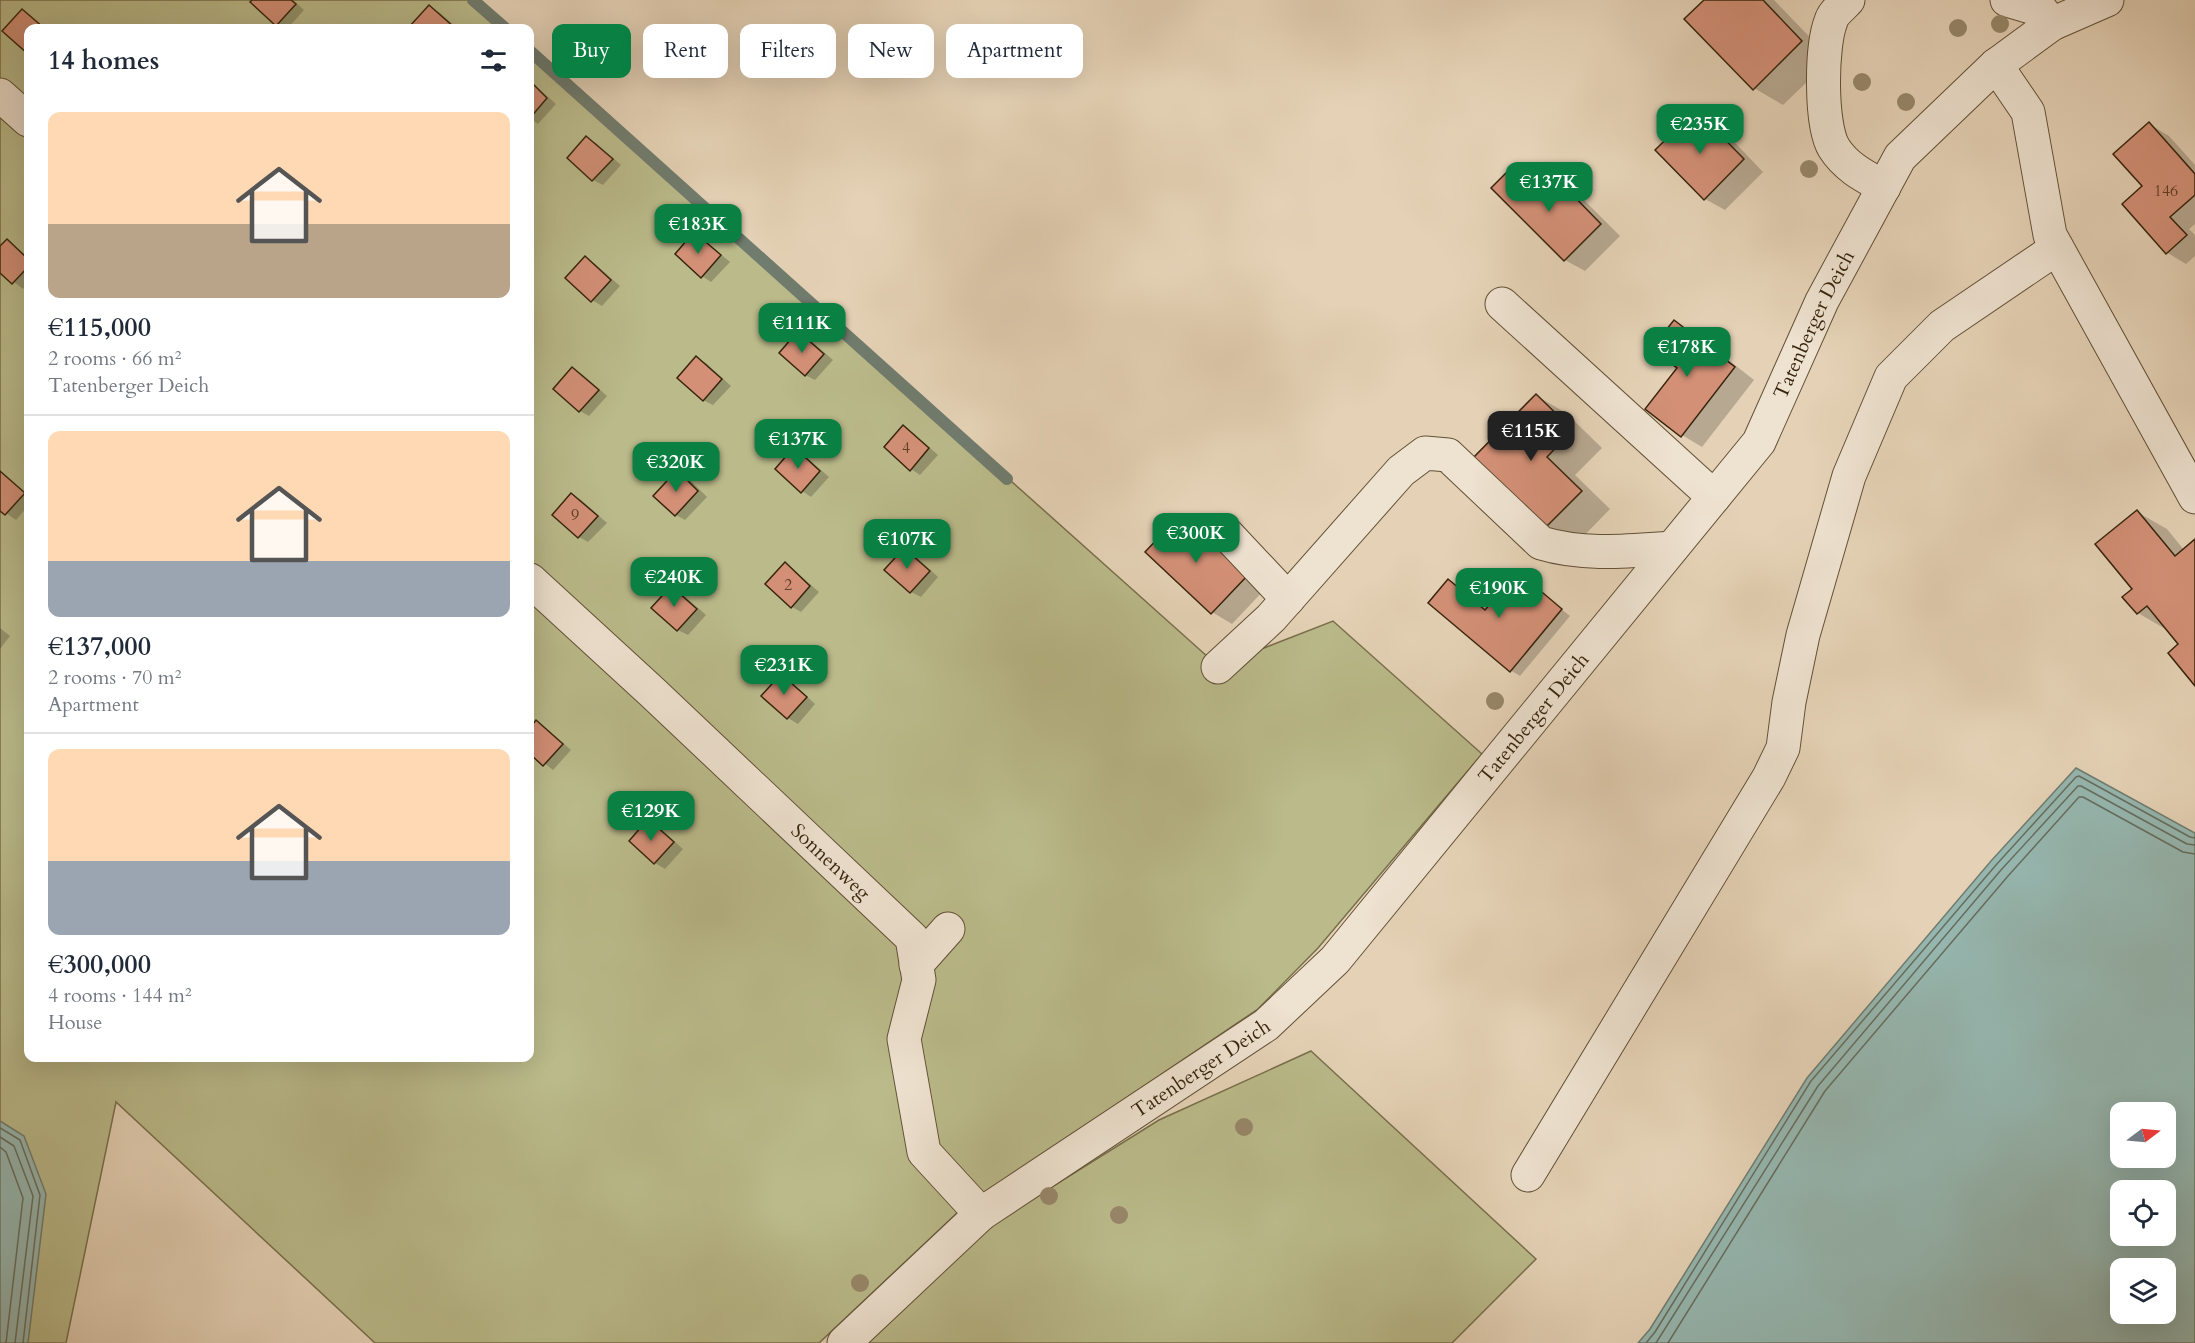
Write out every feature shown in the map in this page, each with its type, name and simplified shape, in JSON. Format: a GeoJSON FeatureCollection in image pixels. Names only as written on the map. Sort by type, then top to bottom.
{"type":"FeatureCollection","features":[{"type":"Feature","properties":{"kind":"street"},"geometry":{"type":"LineString","coordinates":[[1848,0],[1831,19],[1823,53],[1826,124],[1832,146],[1844,161],[1858,173],[1884,187]]}},
{"type":"Feature","properties":{"kind":"street"},"geometry":{"type":"LineString","coordinates":[[2007,0],[2042,10],[2052,24]]}},
{"type":"Feature","properties":{"kind":"street","name":"Tatenberger Deich"},"geometry":{"type":"LineString","coordinates":[[844,1343],[981,1214],[1266,1025],[1335,960],[1759,442],[1822,301],[1900,158],[1996,65],[2052,24],[2107,0]]}},
{"type":"Feature","properties":{"kind":"street"},"geometry":{"type":"LineString","coordinates":[[1996,65],[2028,112],[2050,235],[2195,497]]}},
{"type":"Feature","properties":{"kind":"street"},"geometry":{"type":"LineString","coordinates":[[0,95],[24,116]]}},
{"type":"Feature","properties":{"kind":"street"},"geometry":{"type":"LineString","coordinates":[[1528,1175],[1769,777],[1783,748],[1789,702],[1803,635],[1849,476],[1892,377],[1942,326],[2057,248]]}},
{"type":"Feature","properties":{"kind":"street"},"geometry":{"type":"LineString","coordinates":[[1502,303],[1714,497]]}},
{"type":"Feature","properties":{"kind":"street"},"geometry":{"type":"LineString","coordinates":[[1218,667],[1271,618],[1401,471],[1425,453],[1448,455],[1541,543],[1557,548],[1608,552],[1672,548]]}},
{"type":"Feature","properties":{"kind":"street"},"geometry":{"type":"LineString","coordinates":[[1225,531],[1288,599]]}},
{"type":"Feature","properties":{"kind":"street","name":"Sonnenweg"},"geometry":{"type":"LineString","coordinates":[[534,584],[912,938],[919,980],[904,1039],[924,1152],[981,1214]]}},
{"type":"Feature","properties":{"kind":"street"},"geometry":{"type":"LineString","coordinates":[[916,965],[948,929]]}},
{"type":"Feature","properties":{"kind":"green space"},"geometry":{"type":"Polygon","coordinates":[[[0,0],[473,0],[500,24],[24,24],[24,1062],[534,1062],[534,55],[552,71],[552,78],[560,78],[1218,666],[1333,621],[1482,754],[1318,948],[1258,1009],[958,1212],[819,1343],[375,1343],[116,1102],[66,1343],[0,1343],[0,0]]]}},
{"type":"Feature","properties":{"kind":"green space"},"geometry":{"type":"Polygon","coordinates":[[[1311,1051],[1536,1259],[1452,1343],[868,1343],[994,1223],[1159,1120],[1311,1051]]]}},
{"type":"Feature","properties":{"kind":"water"},"geometry":{"type":"Polygon","coordinates":[[[2076,768],[2195,833],[2195,1343],[1638,1343],[1650,1329],[1807,1078],[1991,861],[2076,768]]]}},
{"type":"Feature","properties":{"kind":"water"},"geometry":{"type":"Polygon","coordinates":[[[0,1121],[24,1136],[46,1194],[28,1343],[0,1343],[0,1121]]]}},
{"type":"Feature","properties":{"kind":"building"},"geometry":{"type":"Polygon","coordinates":[[[252,0],[291,0],[296,4],[278,24],[274,24],[250,2],[252,0]]]}},
{"type":"Feature","properties":{"kind":"building"},"geometry":{"type":"Polygon","coordinates":[[[1704,0],[1763,0],[1802,41],[1753,90],[1684,19],[1704,0]]]}},
{"type":"Feature","properties":{"kind":"building"},"geometry":{"type":"Polygon","coordinates":[[[429,5],[450,24],[412,24],[429,5]]]}},
{"type":"Feature","properties":{"kind":"building"},"geometry":{"type":"Polygon","coordinates":[[[22,9],[39,24],[24,24],[24,50],[2,31],[22,9]]]}},
{"type":"Feature","properties":{"kind":"building"},"geometry":{"type":"Polygon","coordinates":[[[534,85],[547,98],[534,113],[534,85]]]}},
{"type":"Feature","properties":{"kind":"building"},"geometry":{"type":"Polygon","coordinates":[[[1696,110],[1744,159],[1704,200],[1655,150],[1696,110]]]}},
{"type":"Feature","properties":{"kind":"building"},"geometry":{"type":"Polygon","coordinates":[[[2149,122],[2195,174],[2195,195],[2170,217],[2187,235],[2166,254],[2122,204],[2142,186],[2113,154],[2149,122]]]}},
{"type":"Feature","properties":{"kind":"building"},"geometry":{"type":"Polygon","coordinates":[[[586,136],[613,159],[592,181],[567,158],[586,136]]]}},
{"type":"Feature","properties":{"kind":"building"},"geometry":{"type":"Polygon","coordinates":[[[1512,167],[1543,199],[1560,182],[1601,224],[1564,261],[1491,188],[1512,167]]]}},
{"type":"Feature","properties":{"kind":"building"},"geometry":{"type":"Polygon","coordinates":[[[694,232],[721,255],[701,278],[675,254],[694,232]]]}},
{"type":"Feature","properties":{"kind":"building"},"geometry":{"type":"Polygon","coordinates":[[[7,239],[24,255],[24,271],[12,284],[0,273],[0,246],[7,239]]]}},
{"type":"Feature","properties":{"kind":"building"},"geometry":{"type":"Polygon","coordinates":[[[585,256],[611,280],[591,302],[565,278],[585,256]]]}},
{"type":"Feature","properties":{"kind":"building"},"geometry":{"type":"Polygon","coordinates":[[[1674,320],[1735,367],[1681,437],[1645,409],[1677,368],[1651,349],[1674,320]]]}},
{"type":"Feature","properties":{"kind":"building"},"geometry":{"type":"Polygon","coordinates":[[[798,331],[824,354],[805,376],[779,353],[798,331]]]}},
{"type":"Feature","properties":{"kind":"building"},"geometry":{"type":"Polygon","coordinates":[[[696,356],[722,379],[703,401],[677,378],[696,356]]]}},
{"type":"Feature","properties":{"kind":"building"},"geometry":{"type":"Polygon","coordinates":[[[572,367],[599,390],[579,412],[553,389],[572,367]]]}},
{"type":"Feature","properties":{"kind":"building"},"geometry":{"type":"Polygon","coordinates":[[[1536,394],[1573,430],[1547,457],[1582,491],[1544,529],[1472,459],[1536,394]]]}},
{"type":"Feature","properties":{"kind":"building"},"geometry":{"type":"Polygon","coordinates":[[[903,425],[929,448],[910,471],[884,447],[903,425]]]}},
{"type":"Feature","properties":{"kind":"building"},"geometry":{"type":"Polygon","coordinates":[[[794,447],[820,471],[801,493],[775,469],[794,447]]]}},
{"type":"Feature","properties":{"kind":"building"},"geometry":{"type":"Polygon","coordinates":[[[677,470],[698,491],[675,516],[653,496],[677,470]]]}},
{"type":"Feature","properties":{"kind":"building"},"geometry":{"type":"Polygon","coordinates":[[[0,471],[24,494],[5,515],[0,511],[0,471]]]}},
{"type":"Feature","properties":{"kind":"building"},"geometry":{"type":"Polygon","coordinates":[[[571,493],[598,516],[578,538],[552,515],[571,493]]]}},
{"type":"Feature","properties":{"kind":"building"},"geometry":{"type":"Polygon","coordinates":[[[2137,510],[2175,556],[2195,539],[2195,686],[2168,653],[2178,644],[2147,606],[2137,614],[2122,597],[2132,589],[2095,544],[2137,510]]]}},
{"type":"Feature","properties":{"kind":"building"},"geometry":{"type":"Polygon","coordinates":[[[1181,514],[1247,576],[1211,614],[1145,552],[1181,514]]]}},
{"type":"Feature","properties":{"kind":"building"},"geometry":{"type":"Polygon","coordinates":[[[904,548],[930,571],[910,593],[884,570],[904,548]]]}},
{"type":"Feature","properties":{"kind":"building"},"geometry":{"type":"Polygon","coordinates":[[[785,562],[810,586],[791,608],[765,584],[785,562]]]}},
{"type":"Feature","properties":{"kind":"building"},"geometry":{"type":"Polygon","coordinates":[[[1448,579],[1485,610],[1511,580],[1523,591],[1530,582],[1562,609],[1510,672],[1428,603],[1448,579]]]}},
{"type":"Feature","properties":{"kind":"building"},"geometry":{"type":"Polygon","coordinates":[[[671,586],[697,609],[677,631],[651,608],[671,586]]]}},
{"type":"Feature","properties":{"kind":"building"},"geometry":{"type":"Polygon","coordinates":[[[781,674],[807,697],[787,719],[761,696],[781,674]]]}},
{"type":"Feature","properties":{"kind":"building"},"geometry":{"type":"Polygon","coordinates":[[[536,720],[563,744],[543,766],[534,758],[534,723],[536,720]]]}},
{"type":"Feature","properties":{"kind":"building"},"geometry":{"type":"Polygon","coordinates":[[[648,819],[674,842],[654,864],[629,841],[648,819]]]}},
{"type":"Feature","properties":{"kind":"waterway"},"geometry":{"type":"LineString","coordinates":[[473,0],[500,24]]}},
{"type":"Feature","properties":{"kind":"waterway"},"geometry":{"type":"LineString","coordinates":[[534,55],[1007,479]]}}]}
